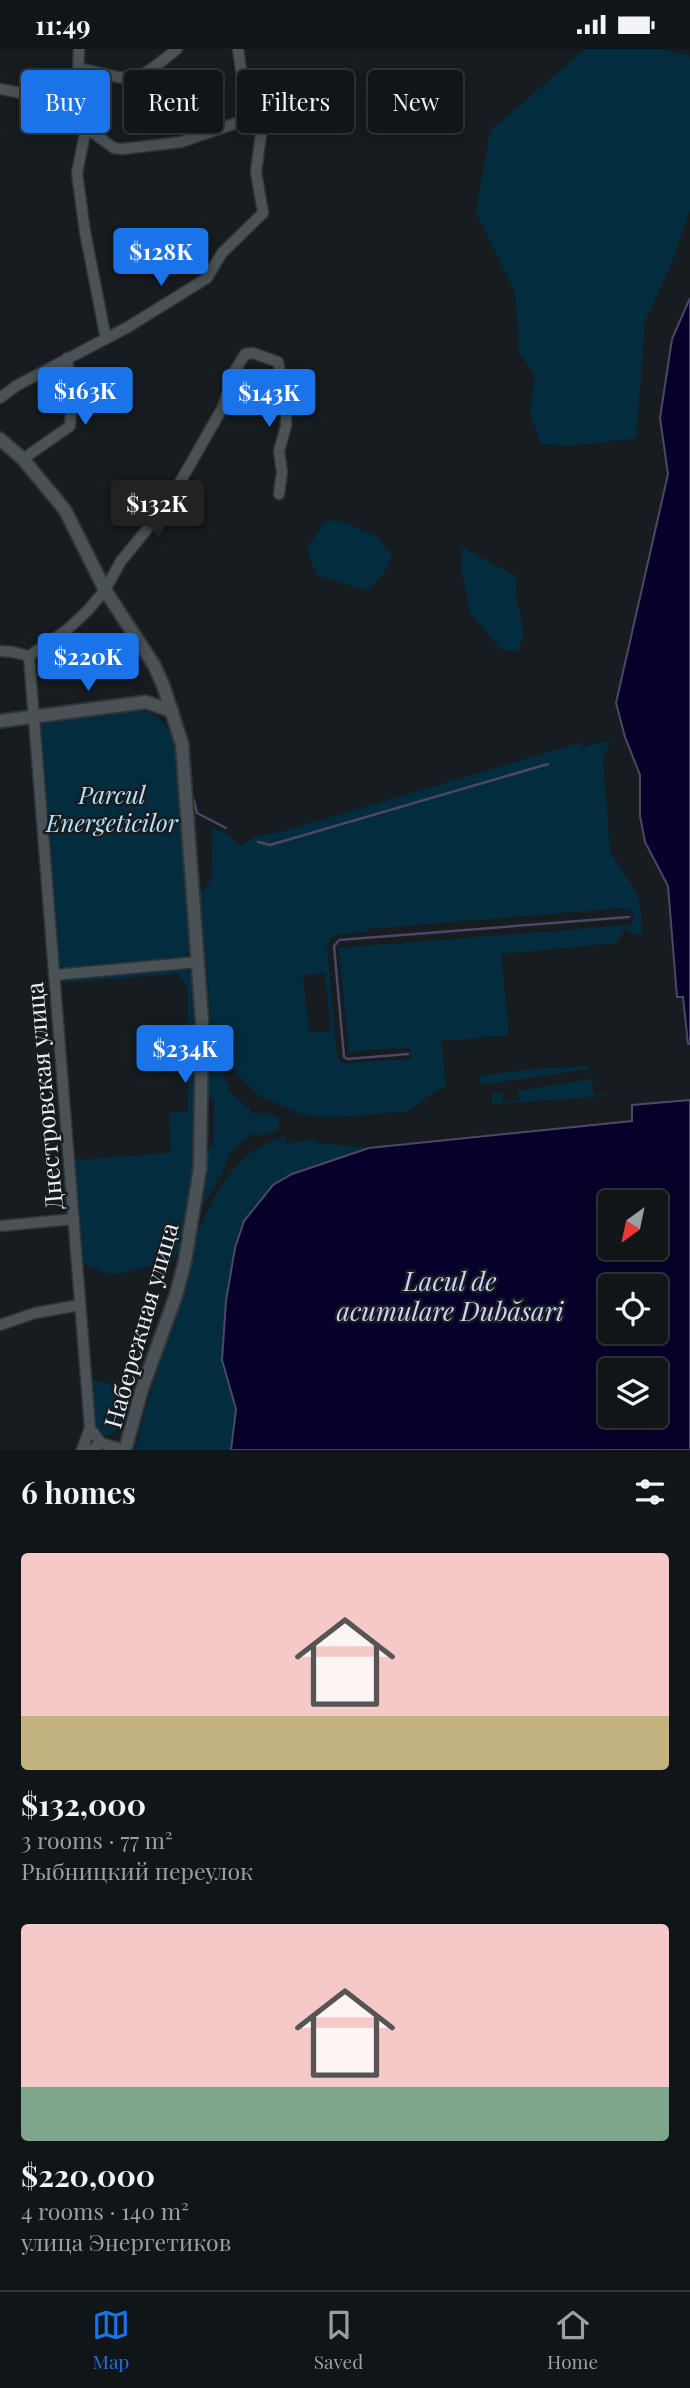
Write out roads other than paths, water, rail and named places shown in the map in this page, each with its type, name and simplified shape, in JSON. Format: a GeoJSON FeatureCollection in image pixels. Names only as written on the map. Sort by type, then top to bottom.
{"type":"FeatureCollection","features":[{"type":"Feature","properties":{"kind":"street"},"geometry":{"type":"LineString","coordinates":[[79,49],[79,68],[120,80],[137,78],[177,49]]}},
{"type":"Feature","properties":{"kind":"street"},"geometry":{"type":"LineString","coordinates":[[238,49],[241,70]]}},
{"type":"Feature","properties":{"kind":"street"},"geometry":{"type":"LineString","coordinates":[[0,89],[21,93]]}},
{"type":"Feature","properties":{"kind":"street"},"geometry":{"type":"LineString","coordinates":[[93,133],[114,148],[122,149],[181,142],[237,123]]}},
{"type":"Feature","properties":{"kind":"street"},"geometry":{"type":"LineString","coordinates":[[85,133],[77,173],[85,232],[106,339]]}},
{"type":"Feature","properties":{"kind":"street"},"geometry":{"type":"LineString","coordinates":[[0,398],[16,386],[106,339],[207,278],[222,253],[262,213],[256,172],[260,133]]}},
{"type":"Feature","properties":{"kind":"street"},"geometry":{"type":"LineString","coordinates":[[0,651],[29,656],[68,629],[105,590],[121,561],[167,505],[223,407],[241,358],[253,353],[278,362],[286,399],[286,426],[279,451],[282,472],[279,494]]}},
{"type":"Feature","properties":{"kind":"street"},"geometry":{"type":"LineString","coordinates":[[23,459],[70,426],[72,398],[67,358]]}},
{"type":"Feature","properties":{"kind":"street","name":"Набережная улица"},"geometry":{"type":"LineString","coordinates":[[0,439],[23,459],[65,510],[105,590],[148,656],[163,685],[172,711],[182,744],[186,776],[202,1021],[198,1190],[182,1272],[142,1389],[125,1450]]}},
{"type":"Feature","properties":{"kind":"street","name":"Днестровская улица"},"geometry":{"type":"LineString","coordinates":[[29,656],[90,1428]]}},
{"type":"Feature","properties":{"kind":"street"},"geometry":{"type":"LineString","coordinates":[[0,721],[146,702],[172,711]]}},
{"type":"Feature","properties":{"kind":"street"},"geometry":{"type":"LineString","coordinates":[[54,975],[198,963]]}},
{"type":"Feature","properties":{"kind":"street"},"geometry":{"type":"LineString","coordinates":[[0,1226],[74,1219]]}},
{"type":"Feature","properties":{"kind":"street"},"geometry":{"type":"LineString","coordinates":[[0,1325],[35,1313],[80,1305]]}},
{"type":"Feature","properties":{"kind":"street"},"geometry":{"type":"LineString","coordinates":[[90,1428],[101,1443],[125,1450]]}},
{"type":"Feature","properties":{"kind":"street"},"geometry":{"type":"LineString","coordinates":[[82,1450],[90,1428]]}},
{"type":"Feature","properties":{"kind":"street"},"geometry":{"type":"LineString","coordinates":[[92,1450],[101,1443]]}},
{"type":"Feature","properties":{"kind":"water"},"geometry":{"type":"Polygon","coordinates":[[[690,298],[688,1044],[683,997],[677,997],[668,886],[645,842],[640,816],[640,775],[625,737],[616,703],[668,474],[660,418],[672,339],[690,298]]]}},
{"type":"Feature","properties":{"kind":"water","name":"Lacul de acumulare Dubăsari"},"geometry":{"type":"Polygon","coordinates":[[[690,1100],[690,1450],[231,1450],[236,1409],[222,1360],[226,1301],[235,1248],[244,1221],[273,1185],[292,1174],[369,1148],[632,1121],[632,1105],[690,1100]]]}},
{"type":"Feature","properties":{"kind":"waterway"},"geometry":{"type":"LineString","coordinates":[[258,842],[270,845],[548,764]]}},
{"type":"Feature","properties":{"kind":"waterway"},"geometry":{"type":"LineString","coordinates":[[194,800],[197,813],[226,828]]}},
{"type":"Feature","properties":{"kind":"waterway"},"geometry":{"type":"LineString","coordinates":[[408,1054],[347,1059],[344,1057],[334,946],[339,940],[629,917]]}},
{"type":"Feature","properties":{"kind":"park label","name":"Parcul Energeticilor"},"geometry":{"type":"Point","coordinates":[112,808]}}]}
